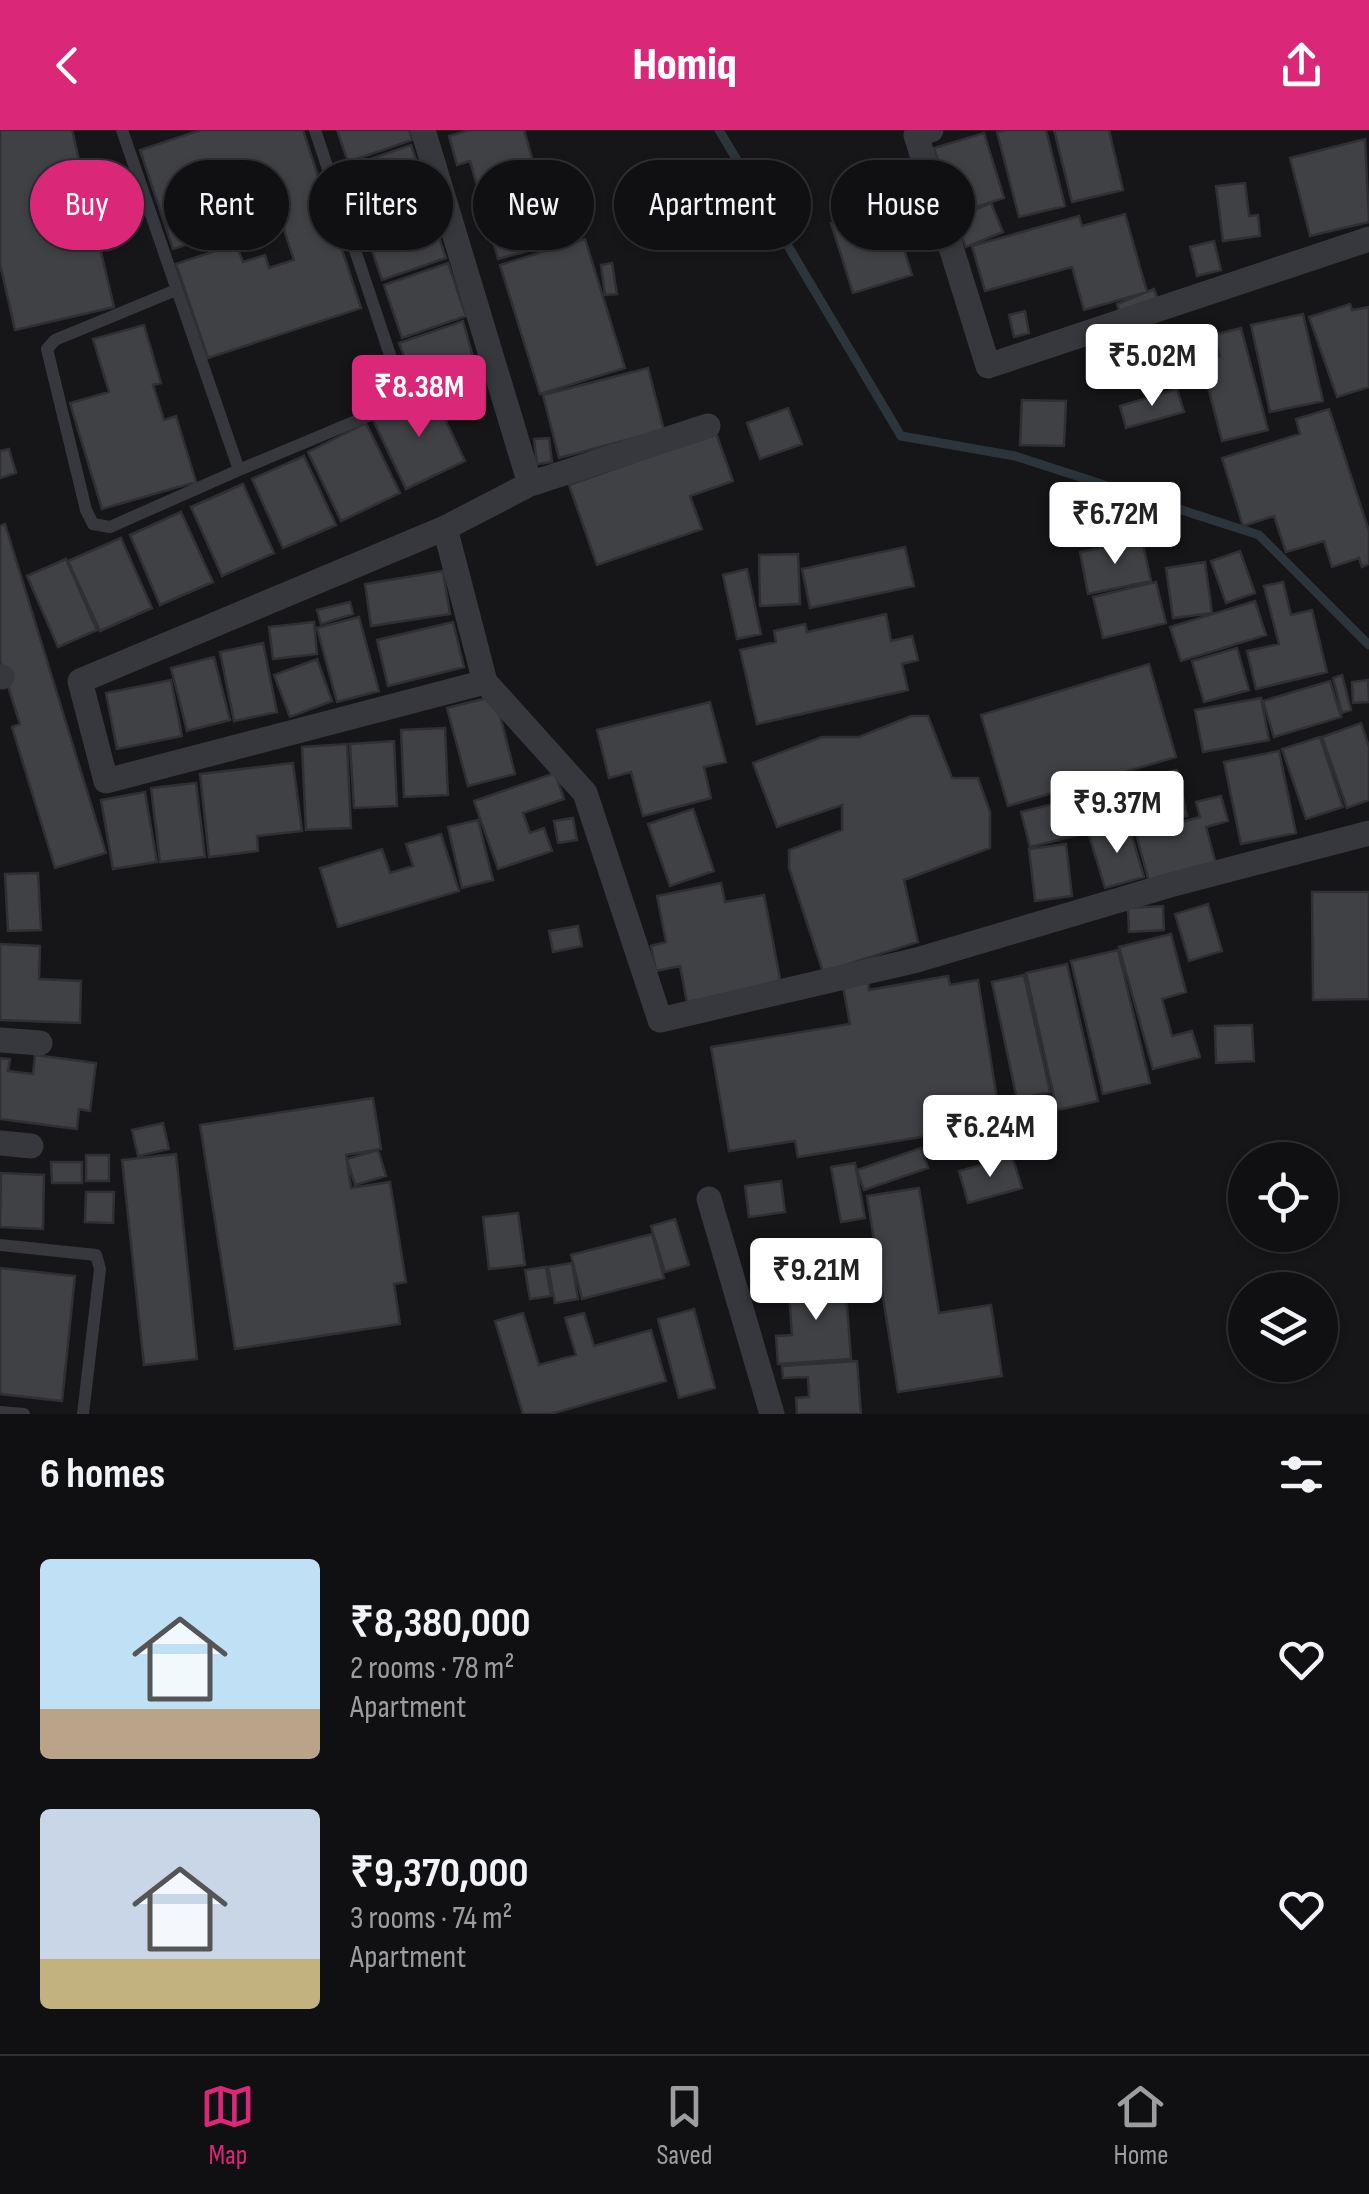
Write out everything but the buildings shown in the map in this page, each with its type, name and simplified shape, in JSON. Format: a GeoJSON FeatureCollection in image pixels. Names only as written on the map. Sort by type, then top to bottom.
{"type":"FeatureCollection","features":[{"type":"Feature","properties":{"kind":"street"},"geometry":{"type":"LineString","coordinates":[[423,130],[530,484]]}},
{"type":"Feature","properties":{"kind":"street"},"geometry":{"type":"LineString","coordinates":[[931,130],[916,135],[988,366],[1369,239]]}},
{"type":"Feature","properties":{"kind":"street"},"geometry":{"type":"LineString","coordinates":[[485,682],[106,781],[80,681],[445,528],[530,484],[708,426]]}},
{"type":"Feature","properties":{"kind":"street"},"geometry":{"type":"LineString","coordinates":[[445,528],[485,682],[585,793],[660,1020],[917,960],[1170,884],[1369,833]]}},
{"type":"Feature","properties":{"kind":"street"},"geometry":{"type":"LineString","coordinates":[[0,1040],[40,1043]]}},
{"type":"Feature","properties":{"kind":"street"},"geometry":{"type":"LineString","coordinates":[[0,1143],[31,1146]]}},
{"type":"Feature","properties":{"kind":"street"},"geometry":{"type":"LineString","coordinates":[[709,1199],[772,1414]]}},
{"type":"Feature","properties":{"kind":"lane"},"geometry":{"type":"LineString","coordinates":[[122,130],[239,470]]}},
{"type":"Feature","properties":{"kind":"lane"},"geometry":{"type":"LineString","coordinates":[[176,290],[55,340],[47,349],[86,510],[93,524],[110,527],[394,404],[402,391],[314,130]]}},
{"type":"Feature","properties":{"kind":"lane"},"geometry":{"type":"LineString","coordinates":[[0,1245],[96,1255],[100,1268],[82,1414]]}},
{"type":"Feature","properties":{"kind":"lane"},"geometry":{"type":"LineString","coordinates":[[0,1412],[24,1414]]}},
{"type":"Feature","properties":{"kind":"waterway"},"geometry":{"type":"LineString","coordinates":[[719,130],[901,436],[1015,456],[1259,535],[1369,645]]}}]}
